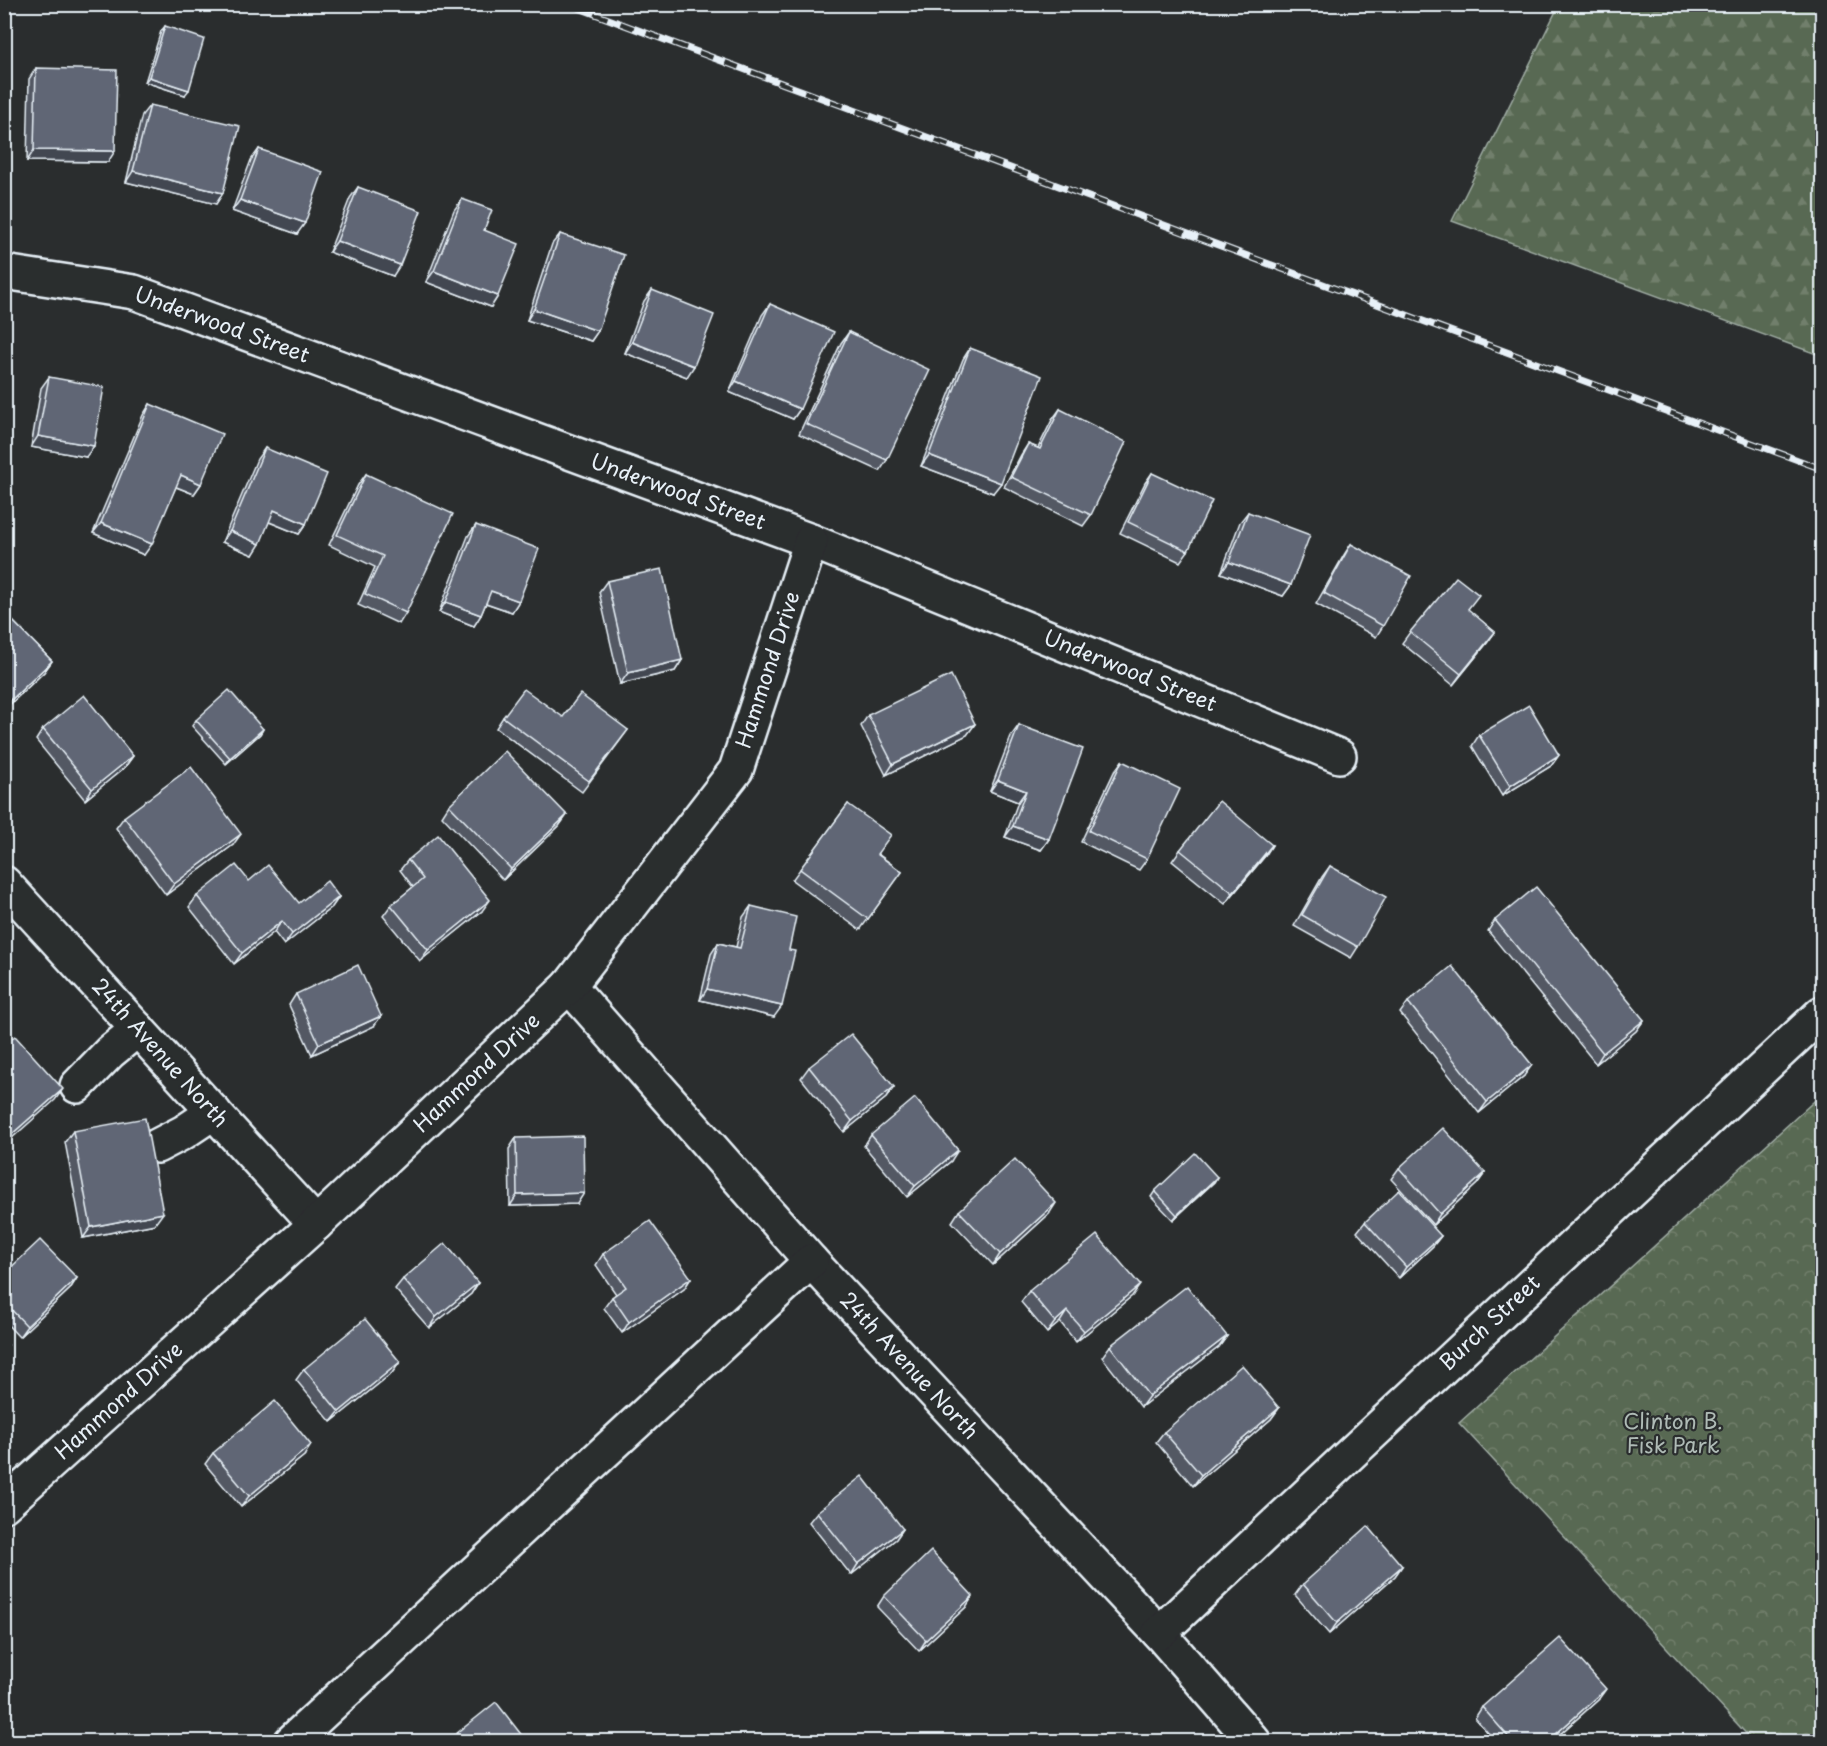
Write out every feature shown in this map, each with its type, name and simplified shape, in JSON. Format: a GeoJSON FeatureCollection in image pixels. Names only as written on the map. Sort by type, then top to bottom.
{"type":"FeatureCollection","features":[{"type":"Feature","properties":{"kind":"street","name":"Underwood Street"},"geometry":{"type":"LineString","coordinates":[[4,272],[134,291],[811,541],[1339,756]]}},
{"type":"Feature","properties":{"kind":"street","name":"Hammond Drive"},"geometry":{"type":"LineString","coordinates":[[4,1505],[316,1224],[569,986],[736,770],[811,541]]}},
{"type":"Feature","properties":{"kind":"street","name":"24th Avenue North"},"geometry":{"type":"LineString","coordinates":[[4,883],[316,1224]]}},
{"type":"Feature","properties":{"kind":"street","name":"24th Avenue North"},"geometry":{"type":"LineString","coordinates":[[569,986],[811,1261],[1159,1633],[1254,1742]]}},
{"type":"Feature","properties":{"kind":"street","name":"Burch Street"},"geometry":{"type":"LineString","coordinates":[[1159,1633],[1822,1013]]}},
{"type":"Feature","properties":{"kind":"street"},"geometry":{"type":"LineString","coordinates":[[77,1086],[110,1052],[138,1029]]}},
{"type":"Feature","properties":{"kind":"street"},"geometry":{"type":"LineString","coordinates":[[157,1146],[184,1132],[214,1112]]}},
{"type":"Feature","properties":{"kind":"street"},"geometry":{"type":"LineString","coordinates":[[291,1742],[811,1261]]}},
{"type":"Feature","properties":{"kind":"green space"},"geometry":{"type":"Polygon","coordinates":[[[1559,5],[1822,5],[1822,356],[1452,221],[1559,5]]]}},
{"type":"Feature","properties":{"kind":"green space","name":"Clinton B. Fisk Park"},"geometry":{"type":"Polygon","coordinates":[[[1822,1094],[1822,1741],[1753,1741],[1459,1423],[1822,1094]]]}},
{"type":"Feature","properties":{"kind":"building"},"geometry":{"type":"Polygon","coordinates":[[[165,26],[204,39],[189,90],[149,77],[165,26]]]}},
{"type":"Feature","properties":{"kind":"building"},"geometry":{"type":"Polygon","coordinates":[[[36,68],[117,70],[115,151],[34,150],[36,68]]]}},
{"type":"Feature","properties":{"kind":"building"},"geometry":{"type":"Polygon","coordinates":[[[150,105],[240,126],[223,193],[133,171],[150,105]]]}},
{"type":"Feature","properties":{"kind":"building"},"geometry":{"type":"Polygon","coordinates":[[[259,149],[323,172],[305,223],[240,200],[259,149]]]}},
{"type":"Feature","properties":{"kind":"building"},"geometry":{"type":"Polygon","coordinates":[[[358,187],[421,211],[400,265],[337,241],[358,187]]]}},
{"type":"Feature","properties":{"kind":"building"},"geometry":{"type":"Polygon","coordinates":[[[462,199],[492,210],[484,230],[519,244],[498,296],[434,271],[462,199]]]}},
{"type":"Feature","properties":{"kind":"building"},"geometry":{"type":"Polygon","coordinates":[[[560,234],[624,255],[598,331],[534,309],[560,234]]]}},
{"type":"Feature","properties":{"kind":"building"},"geometry":{"type":"Polygon","coordinates":[[[652,290],[714,315],[694,366],[632,342],[652,290]]]}},
{"type":"Feature","properties":{"kind":"building"},"geometry":{"type":"Polygon","coordinates":[[[770,304],[834,332],[800,409],[736,381],[770,304]]]}},
{"type":"Feature","properties":{"kind":"building"},"geometry":{"type":"Polygon","coordinates":[[[849,332],[930,370],[887,460],[806,424],[849,332]]]}},
{"type":"Feature","properties":{"kind":"building"},"geometry":{"type":"Polygon","coordinates":[[[970,348],[1042,376],[1001,483],[929,455],[970,348]]]}},
{"type":"Feature","properties":{"kind":"building"},"geometry":{"type":"Polygon","coordinates":[[[49,377],[104,387],[94,446],[38,436],[49,377]]]}},
{"type":"Feature","properties":{"kind":"building"},"geometry":{"type":"Polygon","coordinates":[[[150,404],[222,434],[201,484],[181,475],[152,544],[101,523],[150,404]]]}},
{"type":"Feature","properties":{"kind":"building"},"geometry":{"type":"Polygon","coordinates":[[[1060,409],[1126,442],[1091,515],[1011,477],[1028,444],[1040,449],[1060,409]]]}},
{"type":"Feature","properties":{"kind":"building"},"geometry":{"type":"Polygon","coordinates":[[[265,448],[327,474],[306,524],[274,510],[260,544],[230,531],[265,448]]]}},
{"type":"Feature","properties":{"kind":"building"},"geometry":{"type":"Polygon","coordinates":[[[1152,473],[1212,501],[1188,551],[1128,522],[1152,473]]]}},
{"type":"Feature","properties":{"kind":"building"},"geometry":{"type":"Polygon","coordinates":[[[366,474],[453,514],[406,613],[365,594],[383,556],[337,535],[366,474]]]}},
{"type":"Feature","properties":{"kind":"building"},"geometry":{"type":"Polygon","coordinates":[[[1248,512],[1310,535],[1291,585],[1229,562],[1248,512]]]}},
{"type":"Feature","properties":{"kind":"building"},"geometry":{"type":"Polygon","coordinates":[[[476,525],[539,549],[519,601],[491,591],[481,615],[446,602],[476,525]]]}},
{"type":"Feature","properties":{"kind":"building"},"geometry":{"type":"Polygon","coordinates":[[[1351,544],[1411,576],[1383,626],[1324,593],[1351,544]]]}},
{"type":"Feature","properties":{"kind":"building"},"geometry":{"type":"Polygon","coordinates":[[[662,569],[682,660],[628,673],[607,581],[662,569]]]}},
{"type":"Feature","properties":{"kind":"building"},"geometry":{"type":"Polygon","coordinates":[[[1456,577],[1479,595],[1468,609],[1495,632],[1461,674],[1410,632],[1456,577]]]}},
{"type":"Feature","properties":{"kind":"building"},"geometry":{"type":"Polygon","coordinates":[[[4,612],[52,661],[11,700],[4,693],[4,612]]]}},
{"type":"Feature","properties":{"kind":"building"},"geometry":{"type":"Polygon","coordinates":[[[951,675],[975,724],[893,764],[868,715],[951,675]]]}},
{"type":"Feature","properties":{"kind":"building"},"geometry":{"type":"Polygon","coordinates":[[[524,689],[563,717],[580,694],[628,730],[589,781],[503,717],[524,689]]]}},
{"type":"Feature","properties":{"kind":"building"},"geometry":{"type":"Polygon","coordinates":[[[229,690],[263,729],[230,758],[196,720],[229,690]]]}},
{"type":"Feature","properties":{"kind":"building"},"geometry":{"type":"Polygon","coordinates":[[[84,695],[133,756],[92,789],[43,729],[84,695]]]}},
{"type":"Feature","properties":{"kind":"building"},"geometry":{"type":"Polygon","coordinates":[[[1529,705],[1559,755],[1510,786],[1479,735],[1529,705]]]}},
{"type":"Feature","properties":{"kind":"building"},"geometry":{"type":"Polygon","coordinates":[[[1019,725],[1083,749],[1049,839],[1013,826],[1026,791],[998,780],[1019,725]]]}},
{"type":"Feature","properties":{"kind":"building"},"geometry":{"type":"Polygon","coordinates":[[[505,751],[567,815],[511,869],[449,805],[505,751]]]}},
{"type":"Feature","properties":{"kind":"building"},"geometry":{"type":"Polygon","coordinates":[[[1122,761],[1180,789],[1147,859],[1089,831],[1122,761]]]}},
{"type":"Feature","properties":{"kind":"building"},"geometry":{"type":"Polygon","coordinates":[[[191,767],[241,834],[174,884],[124,817],[191,767]]]}},
{"type":"Feature","properties":{"kind":"building"},"geometry":{"type":"Polygon","coordinates":[[[1219,801],[1272,845],[1233,893],[1180,850],[1219,801]]]}},
{"type":"Feature","properties":{"kind":"building"},"geometry":{"type":"Polygon","coordinates":[[[848,804],[891,835],[877,854],[902,872],[868,919],[800,869],[848,804]]]}},
{"type":"Feature","properties":{"kind":"building"},"geometry":{"type":"Polygon","coordinates":[[[438,835],[490,900],[428,950],[391,905],[423,879],[408,860],[438,835]]]}},
{"type":"Feature","properties":{"kind":"building"},"geometry":{"type":"Polygon","coordinates":[[[236,865],[249,881],[268,865],[299,903],[327,881],[339,897],[292,934],[282,921],[242,953],[197,896],[236,865]]]}},
{"type":"Feature","properties":{"kind":"building"},"geometry":{"type":"Polygon","coordinates":[[[1330,866],[1386,897],[1358,947],[1302,915],[1330,866]]]}},
{"type":"Feature","properties":{"kind":"building"},"geometry":{"type":"Polygon","coordinates":[[[1536,887],[1644,1020],[1603,1053],[1495,920],[1536,887]]]}},
{"type":"Feature","properties":{"kind":"building"},"geometry":{"type":"Polygon","coordinates":[[[751,906],[796,917],[789,950],[795,951],[782,1006],[707,989],[718,943],[740,948],[751,906]]]}},
{"type":"Feature","properties":{"kind":"building"},"geometry":{"type":"Polygon","coordinates":[[[358,965],[381,1016],[319,1044],[296,994],[358,965]]]}},
{"type":"Feature","properties":{"kind":"building"},"geometry":{"type":"Polygon","coordinates":[[[1452,966],[1532,1065],[1487,1102],[1408,1002],[1452,966]]]}},
{"type":"Feature","properties":{"kind":"building"},"geometry":{"type":"Polygon","coordinates":[[[851,1034],[894,1087],[852,1121],[809,1067],[851,1034]]]}},
{"type":"Feature","properties":{"kind":"building"},"geometry":{"type":"Polygon","coordinates":[[[15,1036],[63,1089],[4,1141],[4,1045],[15,1036]]]}},
{"type":"Feature","properties":{"kind":"building"},"geometry":{"type":"Polygon","coordinates":[[[915,1098],[958,1150],[915,1186],[871,1135],[915,1098]]]}},
{"type":"Feature","properties":{"kind":"building"},"geometry":{"type":"Polygon","coordinates":[[[145,1118],[163,1213],[91,1227],[73,1131],[145,1118]]]}},
{"type":"Feature","properties":{"kind":"building"},"geometry":{"type":"Polygon","coordinates":[[[1443,1128],[1485,1173],[1440,1214],[1399,1168],[1443,1128]]]}},
{"type":"Feature","properties":{"kind":"building"},"geometry":{"type":"Polygon","coordinates":[[[583,1136],[584,1193],[517,1195],[516,1138],[583,1136]]]}},
{"type":"Feature","properties":{"kind":"building"},"geometry":{"type":"Polygon","coordinates":[[[1195,1153],[1217,1177],[1177,1215],[1155,1191],[1195,1153]]]}},
{"type":"Feature","properties":{"kind":"building"},"geometry":{"type":"Polygon","coordinates":[[[1015,1159],[1056,1203],[1000,1254],[959,1211],[1015,1159]]]}},
{"type":"Feature","properties":{"kind":"building"},"geometry":{"type":"Polygon","coordinates":[[[1399,1190],[1441,1236],[1406,1267],[1365,1222],[1399,1190]]]}},
{"type":"Feature","properties":{"kind":"building"},"geometry":{"type":"Polygon","coordinates":[[[650,1221],[691,1278],[629,1322],[612,1297],[626,1287],[603,1254],[650,1221]]]}},
{"type":"Feature","properties":{"kind":"building"},"geometry":{"type":"Polygon","coordinates":[[[1097,1235],[1140,1285],[1084,1331],[1067,1311],[1055,1322],[1029,1291],[1097,1235]]]}},
{"type":"Feature","properties":{"kind":"building"},"geometry":{"type":"Polygon","coordinates":[[[40,1240],[77,1278],[27,1326],[4,1302],[4,1274],[40,1240]]]}},
{"type":"Feature","properties":{"kind":"building"},"geometry":{"type":"Polygon","coordinates":[[[445,1243],[478,1283],[436,1317],[403,1279],[445,1243]]]}},
{"type":"Feature","properties":{"kind":"building"},"geometry":{"type":"Polygon","coordinates":[[[1187,1286],[1227,1336],[1149,1396],[1110,1346],[1187,1286]]]}},
{"type":"Feature","properties":{"kind":"building"},"geometry":{"type":"Polygon","coordinates":[[[365,1319],[400,1362],[339,1412],[304,1369],[365,1319]]]}},
{"type":"Feature","properties":{"kind":"building"},"geometry":{"type":"Polygon","coordinates":[[[1242,1365],[1279,1408],[1201,1475],[1164,1432],[1242,1365]]]}},
{"type":"Feature","properties":{"kind":"building"},"geometry":{"type":"Polygon","coordinates":[[[275,1401],[311,1445],[249,1496],[213,1453],[275,1401]]]}},
{"type":"Feature","properties":{"kind":"building"},"geometry":{"type":"Polygon","coordinates":[[[862,1476],[903,1529],[858,1564],[817,1512],[862,1476]]]}},
{"type":"Feature","properties":{"kind":"building"},"geometry":{"type":"Polygon","coordinates":[[[1368,1526],[1402,1566],[1337,1623],[1303,1584],[1368,1526]]]}},
{"type":"Feature","properties":{"kind":"building"},"geometry":{"type":"Polygon","coordinates":[[[931,1551],[973,1596],[926,1640],[884,1596],[931,1551]]]}},
{"type":"Feature","properties":{"kind":"building"},"geometry":{"type":"Polygon","coordinates":[[[1560,1638],[1606,1689],[1547,1742],[1513,1742],[1482,1707],[1560,1638]]]}},
{"type":"Feature","properties":{"kind":"building"},"geometry":{"type":"Polygon","coordinates":[[[496,1702],[527,1742],[446,1742],[496,1702]]]}},
{"type":"Feature","properties":{"kind":"railway"},"geometry":{"type":"LineString","coordinates":[[568,4],[1822,469]]}}]}
